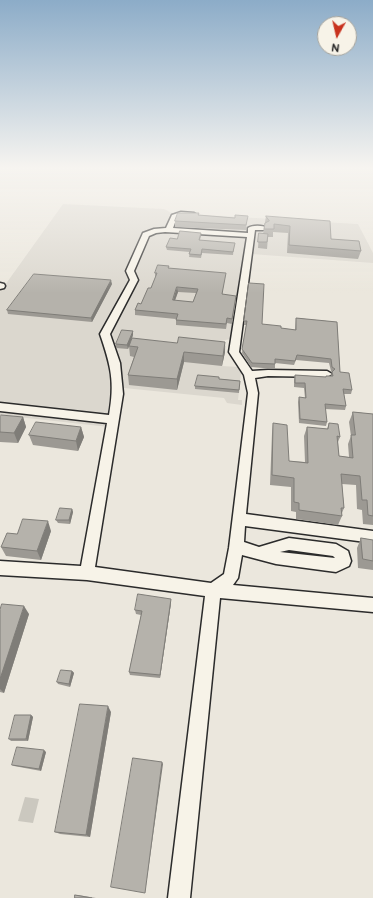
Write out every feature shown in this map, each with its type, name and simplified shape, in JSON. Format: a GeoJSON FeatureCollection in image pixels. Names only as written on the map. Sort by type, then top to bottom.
{"type":"FeatureCollection","features":[{"type":"Feature","properties":{"kind":"street"},"geometry":{"type":"LineString","coordinates":[[169,230],[174,216],[181,214],[196,215]]}},
{"type":"Feature","properties":{"kind":"street"},"geometry":{"type":"LineString","coordinates":[[213,590],[231,578],[236,548],[253,393],[249,375],[234,352],[252,228],[263,228]]}},
{"type":"Feature","properties":{"kind":"street"},"geometry":{"type":"LineString","coordinates":[[87,573],[118,394],[115,363],[105,334],[134,280],[130,271],[146,235],[154,231],[169,230],[251,235]]}},
{"type":"Feature","properties":{"kind":"street"},"geometry":{"type":"LineString","coordinates":[[249,375],[268,373],[327,374]]}},
{"type":"Feature","properties":{"kind":"street"},"geometry":{"type":"LineString","coordinates":[[0,407],[114,420]]}},
{"type":"Feature","properties":{"kind":"street"},"geometry":{"type":"LineString","coordinates":[[239,519],[373,537]]}},
{"type":"Feature","properties":{"kind":"street"},"geometry":{"type":"LineString","coordinates":[[236,548],[276,558],[336,565],[344,561],[343,556],[336,550],[289,544],[259,553]]}},
{"type":"Feature","properties":{"kind":"street"},"geometry":{"type":"LineString","coordinates":[[0,568],[87,573],[213,590],[373,605]]}},
{"type":"Feature","properties":{"kind":"street"},"geometry":{"type":"LineString","coordinates":[[179,898],[213,590]]}},
{"type":"Feature","properties":{"kind":"shaded area"},"geometry":{"type":"Polygon","coordinates":[[[59,209],[164,209],[172,213],[358,224],[373,253],[373,263],[251,254],[239,337],[221,341],[226,346],[222,366],[238,367],[241,373],[238,400],[242,400],[242,405],[227,403],[224,398],[114,387],[109,427],[0,415],[0,292],[59,209]]]}},
{"type":"Feature","properties":{"kind":"shaded area"},"geometry":{"type":"Polygon","coordinates":[[[25,797],[39,799],[33,823],[18,821],[25,797]]]}},
{"type":"Feature","properties":{"kind":"building"},"geometry":{"type":"Polygon","coordinates":[[[178,213],[199,213],[198,215],[235,218],[235,215],[248,216],[246,225],[175,221],[178,213]]]}},
{"type":"Feature","properties":{"kind":"building"},"geometry":{"type":"Polygon","coordinates":[[[266,216],[330,221],[331,239],[359,241],[361,251],[289,245],[290,226],[274,224],[274,229],[264,229],[265,223],[269,221],[266,216]]]}},
{"type":"Feature","properties":{"kind":"building"},"geometry":{"type":"Polygon","coordinates":[[[180,231],[201,233],[199,240],[235,243],[233,252],[202,249],[201,255],[189,254],[191,249],[166,247],[170,238],[177,239],[180,231]]]}},
{"type":"Feature","properties":{"kind":"building"},"geometry":{"type":"Polygon","coordinates":[[[259,233],[268,234],[267,242],[258,242],[259,233]]]}},
{"type":"Feature","properties":{"kind":"building"},"geometry":{"type":"Polygon","coordinates":[[[158,265],[169,266],[168,268],[226,273],[222,294],[236,296],[232,319],[227,318],[226,324],[176,320],[178,314],[135,310],[138,303],[141,304],[148,288],[151,288],[157,273],[155,273],[158,265]],[[177,287],[173,300],[193,302],[198,289],[177,287]]]}},
{"type":"Feature","properties":{"kind":"building"},"geometry":{"type":"Polygon","coordinates":[[[34,274],[111,280],[91,318],[7,310],[34,274]]]}},
{"type":"Feature","properties":{"kind":"building"},"geometry":{"type":"Polygon","coordinates":[[[249,283],[264,284],[262,324],[281,326],[281,328],[296,330],[296,318],[337,322],[340,372],[349,373],[352,390],[343,389],[346,406],[325,404],[327,422],[300,419],[299,397],[306,398],[305,383],[295,383],[295,375],[333,376],[332,372],[335,369],[332,367],[331,359],[297,355],[295,361],[275,359],[275,364],[252,363],[242,349],[247,321],[244,321],[249,283]]]}},
{"type":"Feature","properties":{"kind":"building"},"geometry":{"type":"Polygon","coordinates":[[[122,330],[133,331],[127,345],[116,344],[122,330]]]}},
{"type":"Feature","properties":{"kind":"building"},"geometry":{"type":"Polygon","coordinates":[[[179,337],[225,342],[223,356],[184,352],[177,379],[128,375],[138,347],[129,346],[132,338],[177,343],[179,337]]]}},
{"type":"Feature","properties":{"kind":"building"},"geometry":{"type":"Polygon","coordinates":[[[198,375],[240,381],[239,390],[195,386],[198,375]]]}},
{"type":"Feature","properties":{"kind":"building"},"geometry":{"type":"Polygon","coordinates":[[[353,412],[373,414],[373,516],[368,515],[367,500],[362,500],[360,476],[341,474],[344,508],[341,508],[342,516],[299,510],[299,503],[294,502],[294,478],[272,475],[273,423],[287,425],[289,461],[308,463],[307,427],[328,429],[329,423],[338,424],[340,437],[337,436],[339,456],[353,458],[351,435],[355,435],[353,412]]]}},
{"type":"Feature","properties":{"kind":"building"},"geometry":{"type":"Polygon","coordinates":[[[1,415],[23,417],[14,433],[0,432],[1,415]]]}},
{"type":"Feature","properties":{"kind":"building"},"geometry":{"type":"Polygon","coordinates":[[[36,422],[81,427],[76,441],[29,435],[36,422]]]}},
{"type":"Feature","properties":{"kind":"building"},"geometry":{"type":"Polygon","coordinates":[[[60,508],[72,509],[69,520],[56,520],[60,508]]]}},
{"type":"Feature","properties":{"kind":"building"},"geometry":{"type":"Polygon","coordinates":[[[23,519],[48,521],[37,551],[1,547],[7,533],[17,534],[23,519]]]}},
{"type":"Feature","properties":{"kind":"building"},"geometry":{"type":"Polygon","coordinates":[[[361,538],[373,540],[373,561],[363,559],[361,538]]]}},
{"type":"Feature","properties":{"kind":"building"},"geometry":{"type":"Polygon","coordinates":[[[138,594],[171,599],[160,675],[129,672],[142,611],[135,610],[138,594]]]}},
{"type":"Feature","properties":{"kind":"building"},"geometry":{"type":"Polygon","coordinates":[[[2,604],[24,606],[0,679],[0,610],[2,604]]]}},
{"type":"Feature","properties":{"kind":"building"},"geometry":{"type":"Polygon","coordinates":[[[61,670],[72,671],[69,684],[57,682],[61,670]]]}},
{"type":"Feature","properties":{"kind":"building"},"geometry":{"type":"Polygon","coordinates":[[[80,704],[108,706],[86,835],[55,832],[80,704]]]}},
{"type":"Feature","properties":{"kind":"building"},"geometry":{"type":"Polygon","coordinates":[[[15,715],[31,715],[26,739],[9,739],[15,715]]]}},
{"type":"Feature","properties":{"kind":"building"},"geometry":{"type":"Polygon","coordinates":[[[17,747],[44,750],[39,769],[12,765],[17,747]]]}},
{"type":"Feature","properties":{"kind":"building"},"geometry":{"type":"Polygon","coordinates":[[[133,758],[162,762],[145,893],[111,887],[133,758]]]}},
{"type":"Feature","properties":{"kind":"building"},"geometry":{"type":"Polygon","coordinates":[[[75,895],[92,898],[75,898],[75,895]]]}}]}
